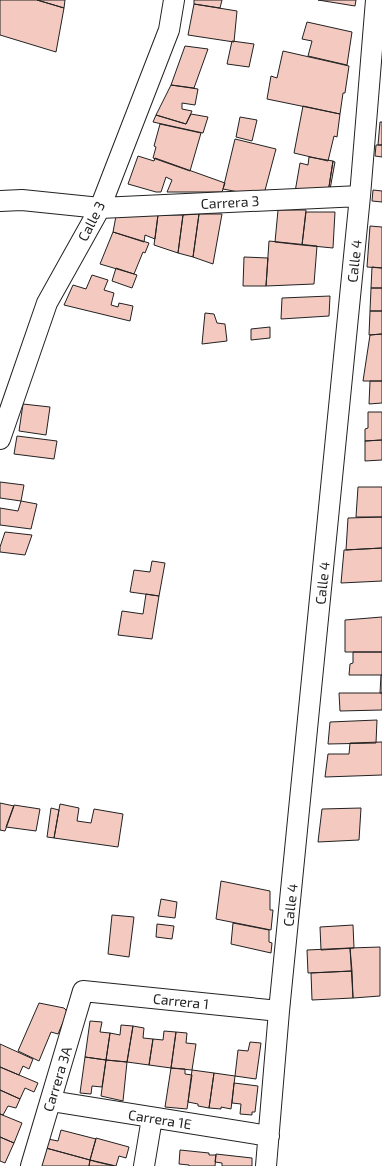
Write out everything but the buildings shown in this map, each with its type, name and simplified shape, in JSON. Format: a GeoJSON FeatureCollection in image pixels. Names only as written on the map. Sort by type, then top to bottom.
{"type":"FeatureCollection","features":[{"type":"Feature","properties":{"kind":"street","name":"Calle 3"},"geometry":{"type":"LineString","coordinates":[[0,438],[47,303],[100,208],[169,30],[174,0]]}},
{"type":"Feature","properties":{"kind":"street","name":"Calle 4"},"geometry":{"type":"LineString","coordinates":[[266,1166],[279,1011],[360,196],[376,0]]}},
{"type":"Feature","properties":{"kind":"street","name":"Carrera 3"},"geometry":{"type":"LineString","coordinates":[[0,201],[22,200],[100,208],[360,196]]}},
{"type":"Feature","properties":{"kind":"street","name":"Carrera 1"},"geometry":{"type":"LineString","coordinates":[[83,991],[279,1011]]}},
{"type":"Feature","properties":{"kind":"street","name":"Carrera 3A"},"geometry":{"type":"LineString","coordinates":[[31,1166],[83,991]]}},
{"type":"Feature","properties":{"kind":"street","name":"Carrera 1E"},"geometry":{"type":"LineString","coordinates":[[51,1101],[269,1136]]}},
{"type":"Feature","properties":{"kind":"street"},"geometry":{"type":"LineString","coordinates":[[144,1166],[152,1118]]}}]}
